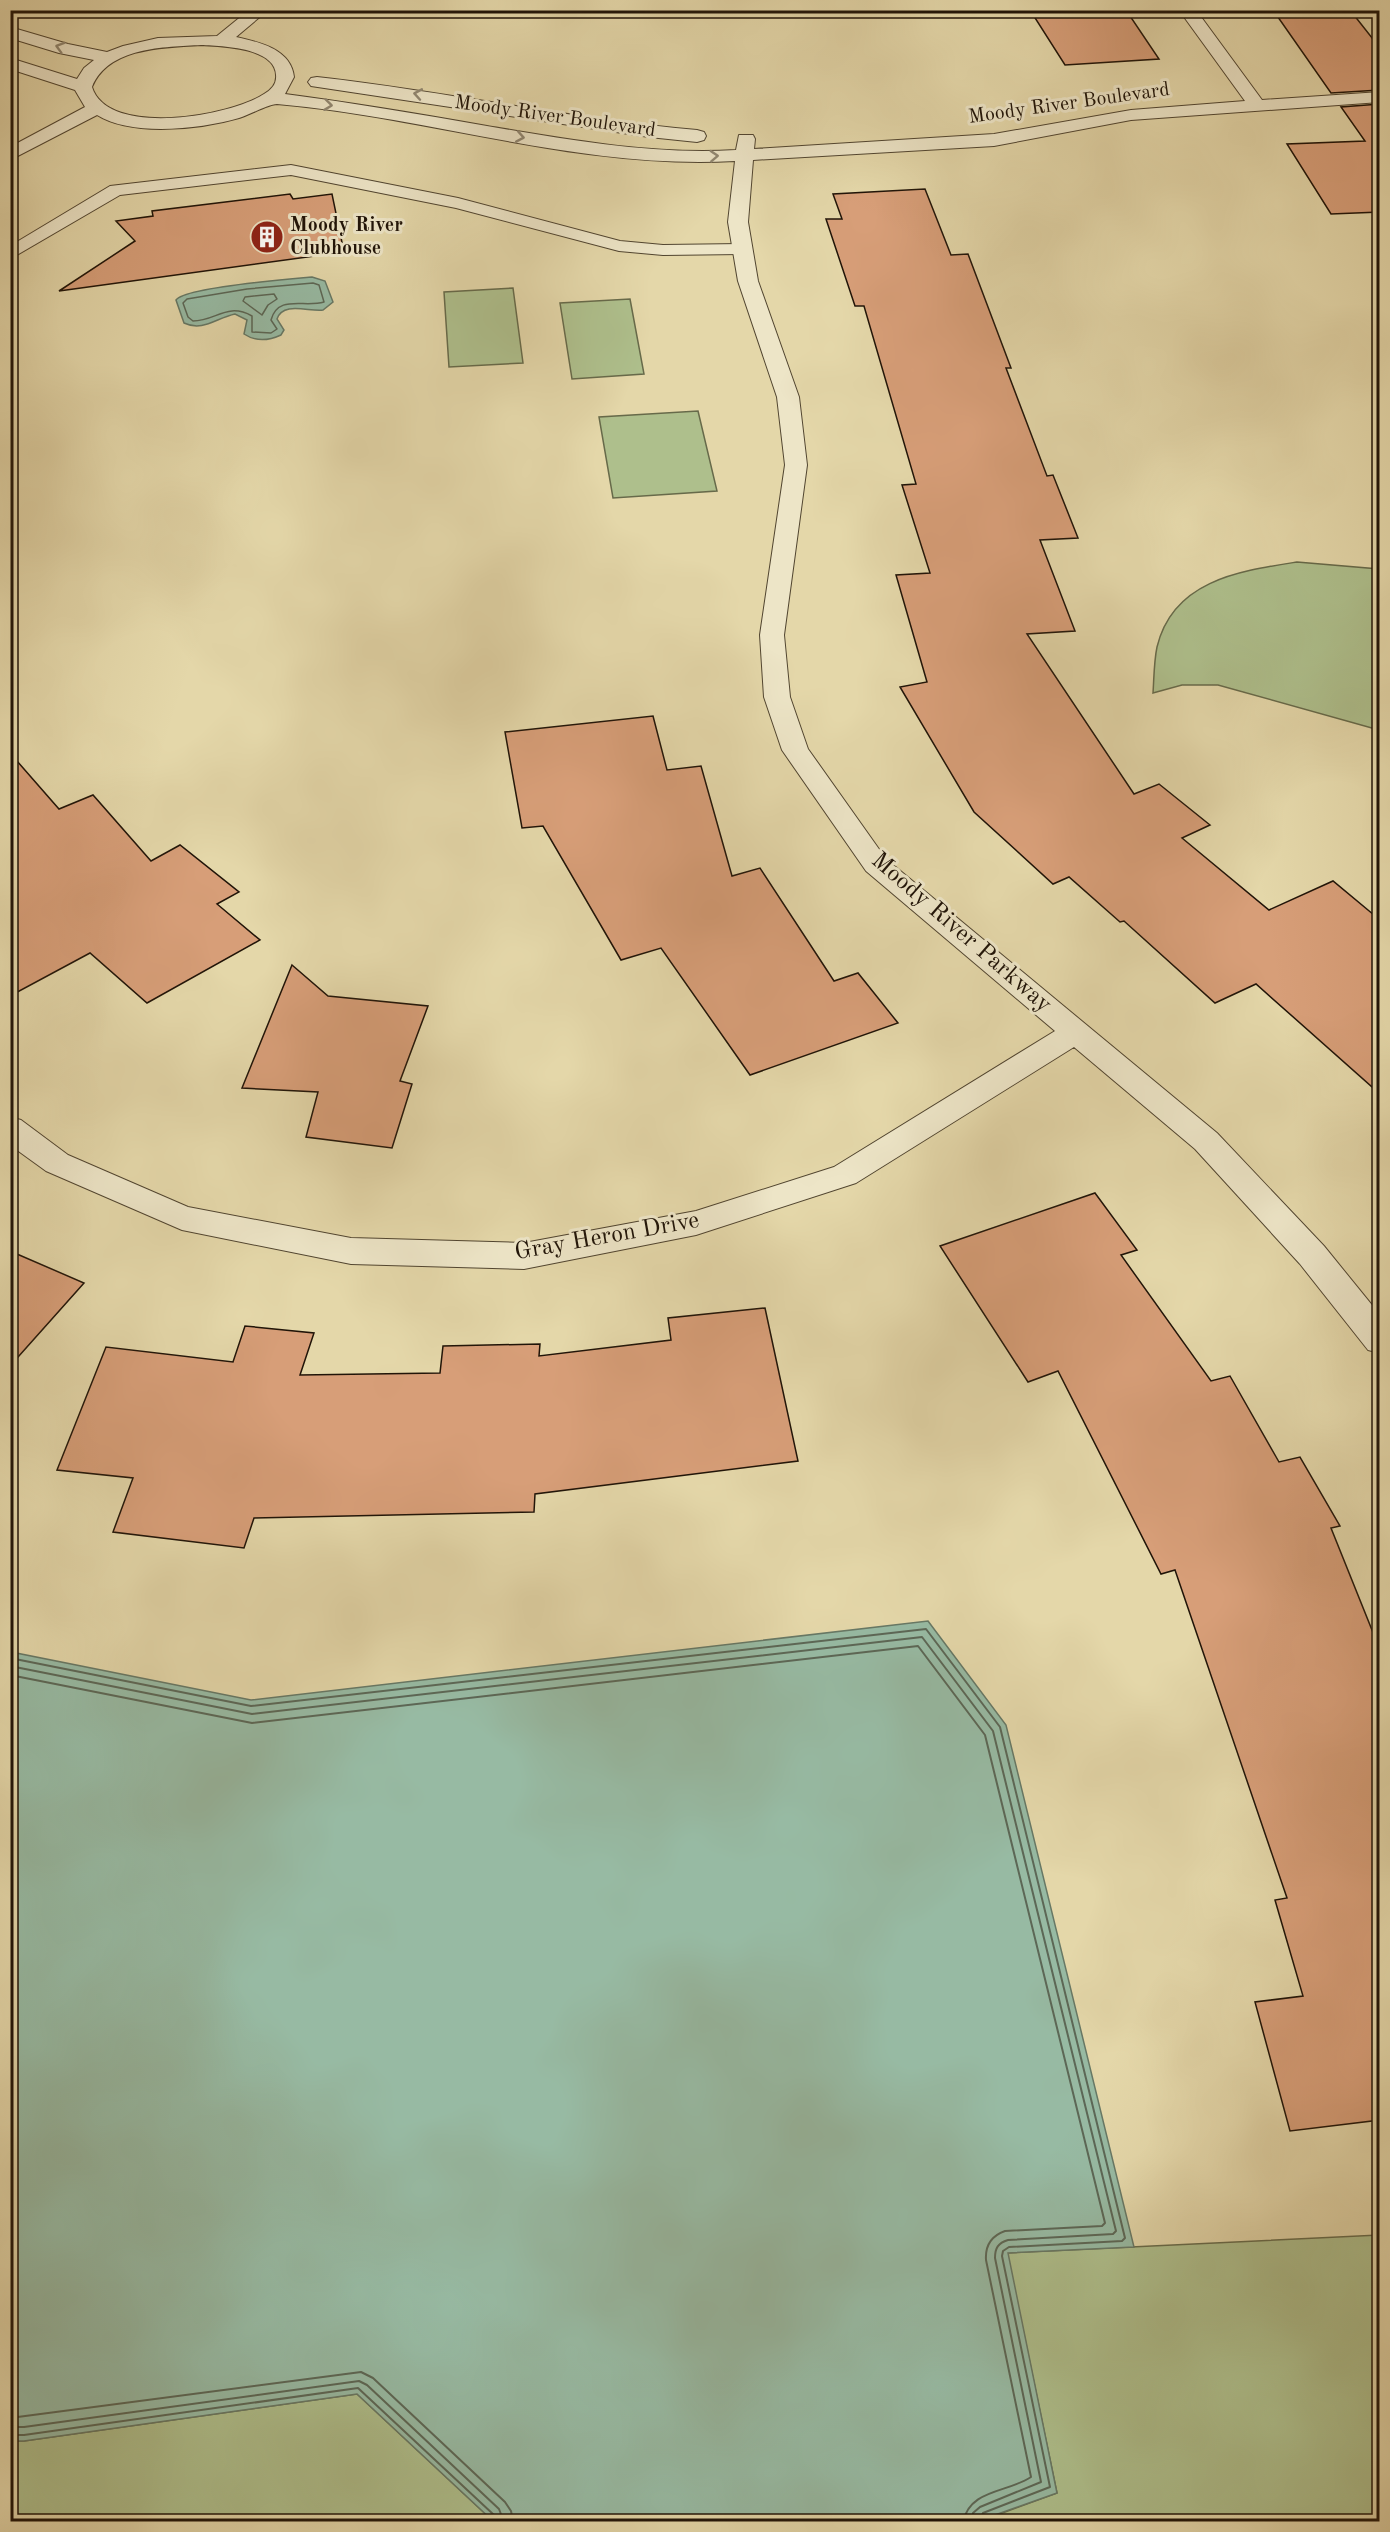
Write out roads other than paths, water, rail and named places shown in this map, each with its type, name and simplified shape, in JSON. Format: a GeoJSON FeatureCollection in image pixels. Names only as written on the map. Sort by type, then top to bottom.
{"type":"FeatureCollection","features":[{"type":"Feature","properties":{"kind":"street"},"geometry":{"type":"LineString","coordinates":[[220,41],[260,10]]}},
{"type":"Feature","properties":{"kind":"street"},"geometry":{"type":"LineString","coordinates":[[1187,10],[1257,106]]}},
{"type":"Feature","properties":{"kind":"street"},"geometry":{"type":"LineString","coordinates":[[10,32],[65,49],[110,58]]}},
{"type":"Feature","properties":{"kind":"street"},"geometry":{"type":"LineString","coordinates":[[220,41],[260,49],[279,60],[286,73],[286,79],[270,98],[230,116],[195,122],[158,123],[134,120],[96,108],[88,101],[83,87],[90,71],[110,58],[137,48],[170,42],[220,41]]}},
{"type":"Feature","properties":{"kind":"street"},"geometry":{"type":"LineString","coordinates":[[10,63],[83,87]]}},
{"type":"Feature","properties":{"kind":"street","name":"Moody River Boulevard"},"geometry":{"type":"LineString","coordinates":[[286,79],[381,88],[579,122],[732,142],[872,148],[994,141],[1131,115],[1380,98]]}},
{"type":"Feature","properties":{"kind":"street","name":"Moody River Boulevard"},"geometry":{"type":"LineString","coordinates":[[270,98],[361,110],[578,147],[689,158],[732,142]]}},
{"type":"Feature","properties":{"kind":"street"},"geometry":{"type":"LineString","coordinates":[[10,155],[96,108]]}},
{"type":"Feature","properties":{"kind":"street","name":"Moody River Parkway"},"geometry":{"type":"LineString","coordinates":[[732,142],[738,222],[748,281],[788,397],[796,465],[772,635],[777,697],[795,750],[876,865],[1206,1142],[1312,1255],[1380,1340]]}},
{"type":"Feature","properties":{"kind":"street","name":"Gray Heron Drive"},"geometry":{"type":"LineString","coordinates":[[10,1128],[57,1163],[182,1218],[351,1251],[524,1256],[696,1223],[845,1175],[1075,1032]]}},
{"type":"Feature","properties":{"kind":"lane"},"geometry":{"type":"LineString","coordinates":[[10,254],[116,190],[291,170],[458,203],[619,246],[663,250],[742,249]]}},
{"type":"Feature","properties":{"kind":"lane"},"geometry":{"type":"LineString","coordinates":[[10,237],[28,243]]}},
{"type":"Feature","properties":{"kind":"water"},"geometry":{"type":"Polygon","coordinates":[[[312,277],[325,281],[333,302],[323,310],[297,308],[285,310],[277,319],[284,330],[281,335],[267,339],[253,338],[244,334],[247,320],[235,314],[203,325],[184,323],[176,300],[198,291],[312,277]]]}},
{"type":"Feature","properties":{"kind":"water"},"geometry":{"type":"Polygon","coordinates":[[[928,1621],[1006,1725],[1134,2247],[1008,2253],[1057,2493],[978,2521],[493,2521],[357,2394],[11,2441],[11,1652],[251,1700],[928,1621]]]}},
{"type":"Feature","properties":{"kind":"place","name":"Moody River Clubhouse"},"geometry":{"type":"Point","coordinates":[267,237]}}]}
